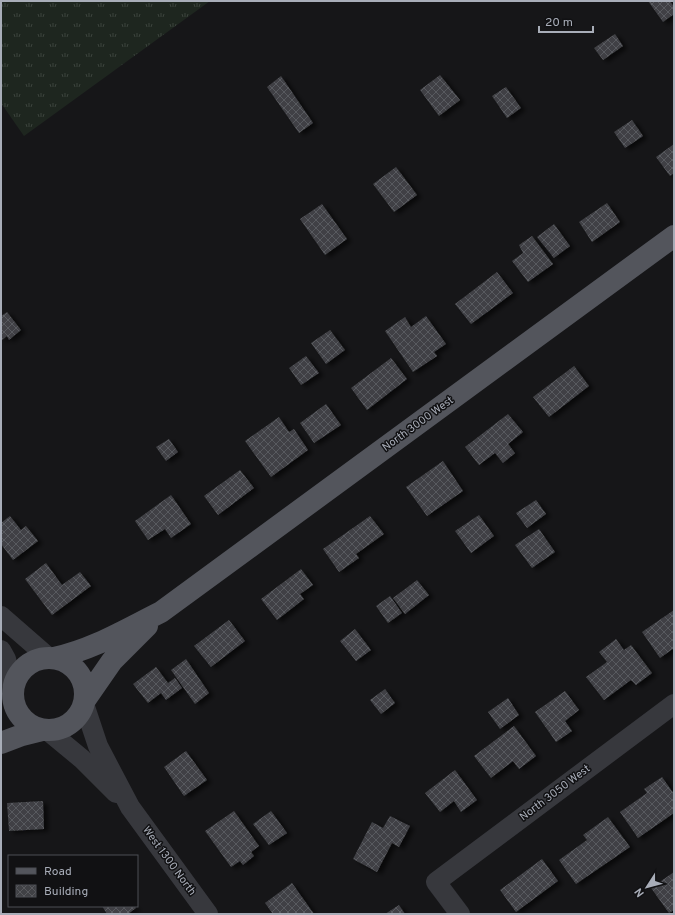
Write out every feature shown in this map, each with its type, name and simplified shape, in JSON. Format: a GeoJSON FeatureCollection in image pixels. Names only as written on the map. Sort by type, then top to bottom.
{"type":"FeatureCollection","features":[{"type":"Feature","properties":{"kind":"main road","name":"North 3000 West"},"geometry":{"type":"LineString","coordinates":[[51,657],[79,652],[100,644],[161,612],[674,236]]}},
{"type":"Feature","properties":{"kind":"main road","name":"North 3000 West"},"geometry":{"type":"LineString","coordinates":[[85,702],[112,661],[161,612]]}},
{"type":"Feature","properties":{"kind":"main road"},"geometry":{"type":"LineString","coordinates":[[1,743],[22,735],[45,730],[59,729],[70,724],[79,715],[85,702],[85,688],[82,677],[75,668],[65,661],[51,657],[36,660],[25,666],[17,676],[9,694],[15,707],[24,720],[45,730]]}},
{"type":"Feature","properties":{"kind":"street"},"geometry":{"type":"LineString","coordinates":[[1,616],[34,647],[51,657]]}},
{"type":"Feature","properties":{"kind":"street"},"geometry":{"type":"LineString","coordinates":[[1,650],[6,659],[9,694]]}},
{"type":"Feature","properties":{"kind":"street","name":"West 1300 North"},"geometry":{"type":"LineString","coordinates":[[85,702],[98,746],[130,807],[208,914]]}},
{"type":"Feature","properties":{"kind":"street","name":"North 3050 West"},"geometry":{"type":"LineString","coordinates":[[460,914],[436,882],[674,704]]}},
{"type":"Feature","properties":{"kind":"street","name":"West 1300 North"},"geometry":{"type":"LineString","coordinates":[[45,730],[82,759],[130,807]]}},
{"type":"Feature","properties":{"kind":"green space"},"geometry":{"type":"Polygon","coordinates":[[[1,1],[210,1],[24,136],[1,103],[1,1]]]}},
{"type":"Feature","properties":{"kind":"building"},"geometry":{"type":"Polygon","coordinates":[[[648,1],[670,1],[674,7],[674,14],[663,22],[648,1]]]}},
{"type":"Feature","properties":{"kind":"building"},"geometry":{"type":"Polygon","coordinates":[[[615,34],[623,46],[603,60],[594,48],[615,34]]]}},
{"type":"Feature","properties":{"kind":"building"},"geometry":{"type":"Polygon","coordinates":[[[440,75],[460,100],[439,116],[420,90],[440,75]]]}},
{"type":"Feature","properties":{"kind":"building"},"geometry":{"type":"Polygon","coordinates":[[[281,76],[313,123],[299,133],[267,87],[281,76]]]}},
{"type":"Feature","properties":{"kind":"building"},"geometry":{"type":"Polygon","coordinates":[[[506,87],[521,108],[507,118],[492,96],[506,87]]]}},
{"type":"Feature","properties":{"kind":"building"},"geometry":{"type":"Polygon","coordinates":[[[632,120],[643,136],[625,148],[614,132],[632,120]]]}},
{"type":"Feature","properties":{"kind":"building"},"geometry":{"type":"Polygon","coordinates":[[[674,144],[674,173],[670,176],[656,157],[674,144]]]}},
{"type":"Feature","properties":{"kind":"building"},"geometry":{"type":"Polygon","coordinates":[[[396,167],[417,195],[394,212],[373,184],[396,167]]]}},
{"type":"Feature","properties":{"kind":"building"},"geometry":{"type":"Polygon","coordinates":[[[607,203],[620,222],[592,242],[579,222],[607,203]]]}},
{"type":"Feature","properties":{"kind":"building"},"geometry":{"type":"Polygon","coordinates":[[[322,204],[347,239],[325,255],[300,219],[322,204]]]}},
{"type":"Feature","properties":{"kind":"building"},"geometry":{"type":"Polygon","coordinates":[[[554,224],[570,246],[554,258],[537,237],[554,224]]]}},
{"type":"Feature","properties":{"kind":"building"},"geometry":{"type":"Polygon","coordinates":[[[532,236],[553,264],[528,282],[512,261],[523,253],[519,245],[532,236]]]}},
{"type":"Feature","properties":{"kind":"building"},"geometry":{"type":"Polygon","coordinates":[[[497,272],[513,293],[471,324],[455,304],[497,272]]]}},
{"type":"Feature","properties":{"kind":"building"},"geometry":{"type":"Polygon","coordinates":[[[7,312],[21,330],[9,340],[7,336],[1,341],[1,316],[7,312]]]}},
{"type":"Feature","properties":{"kind":"building"},"geometry":{"type":"Polygon","coordinates":[[[426,316],[446,344],[434,352],[437,356],[413,372],[385,331],[405,317],[411,327],[426,316]]]}},
{"type":"Feature","properties":{"kind":"building"},"geometry":{"type":"Polygon","coordinates":[[[330,330],[345,350],[326,364],[311,343],[330,330]]]}},
{"type":"Feature","properties":{"kind":"building"},"geometry":{"type":"Polygon","coordinates":[[[306,356],[319,373],[301,385],[289,368],[306,356]]]}},
{"type":"Feature","properties":{"kind":"building"},"geometry":{"type":"Polygon","coordinates":[[[391,358],[407,379],[367,410],[351,388],[391,358]]]}},
{"type":"Feature","properties":{"kind":"building"},"geometry":{"type":"Polygon","coordinates":[[[574,366],[589,386],[549,417],[533,397],[574,366]]]}},
{"type":"Feature","properties":{"kind":"building"},"geometry":{"type":"Polygon","coordinates":[[[326,404],[341,425],[314,443],[300,423],[326,404]]]}},
{"type":"Feature","properties":{"kind":"building"},"geometry":{"type":"Polygon","coordinates":[[[508,414],[523,432],[508,444],[515,453],[503,463],[495,453],[479,465],[465,447],[508,414]]]}},
{"type":"Feature","properties":{"kind":"building"},"geometry":{"type":"Polygon","coordinates":[[[279,417],[289,432],[294,429],[308,450],[271,477],[245,441],[279,417]]]}},
{"type":"Feature","properties":{"kind":"building"},"geometry":{"type":"Polygon","coordinates":[[[169,439],[178,452],[166,461],[156,447],[169,439]]]}},
{"type":"Feature","properties":{"kind":"building"},"geometry":{"type":"Polygon","coordinates":[[[443,461],[463,491],[427,516],[406,487],[443,461]]]}},
{"type":"Feature","properties":{"kind":"building"},"geometry":{"type":"Polygon","coordinates":[[[240,470],[254,488],[218,515],[204,496],[240,470]]]}},
{"type":"Feature","properties":{"kind":"building"},"geometry":{"type":"Polygon","coordinates":[[[171,495],[191,524],[171,538],[165,529],[148,540],[135,521],[171,495]]]}},
{"type":"Feature","properties":{"kind":"building"},"geometry":{"type":"Polygon","coordinates":[[[536,500],[546,514],[527,528],[516,513],[536,500]]]}},
{"type":"Feature","properties":{"kind":"building"},"geometry":{"type":"Polygon","coordinates":[[[479,515],[494,536],[471,553],[455,531],[479,515]]]}},
{"type":"Feature","properties":{"kind":"building"},"geometry":{"type":"Polygon","coordinates":[[[10,516],[21,530],[26,526],[38,541],[13,560],[1,544],[1,523],[10,516]]]}},
{"type":"Feature","properties":{"kind":"building"},"geometry":{"type":"Polygon","coordinates":[[[370,516],[384,534],[356,554],[359,558],[339,572],[323,549],[370,516]]]}},
{"type":"Feature","properties":{"kind":"building"},"geometry":{"type":"Polygon","coordinates":[[[539,529],[555,552],[532,568],[515,545],[539,529]]]}},
{"type":"Feature","properties":{"kind":"building"},"geometry":{"type":"Polygon","coordinates":[[[46,563],[62,585],[80,572],[91,586],[52,615],[25,579],[46,563]]]}},
{"type":"Feature","properties":{"kind":"building"},"geometry":{"type":"Polygon","coordinates":[[[301,569],[313,585],[300,594],[304,599],[277,620],[261,599],[301,569]]]}},
{"type":"Feature","properties":{"kind":"building"},"geometry":{"type":"Polygon","coordinates":[[[417,580],[429,595],[405,614],[393,598],[417,580]]]}},
{"type":"Feature","properties":{"kind":"building"},"geometry":{"type":"Polygon","coordinates":[[[390,596],[402,613],[388,623],[376,606],[390,596]]]}},
{"type":"Feature","properties":{"kind":"building"},"geometry":{"type":"Polygon","coordinates":[[[674,610],[674,648],[660,658],[642,632],[674,610]]]}},
{"type":"Feature","properties":{"kind":"building"},"geometry":{"type":"Polygon","coordinates":[[[229,620],[245,641],[211,667],[194,646],[229,620]]]}},
{"type":"Feature","properties":{"kind":"building"},"geometry":{"type":"Polygon","coordinates":[[[355,629],[371,650],[356,661],[340,641],[355,629]]]}},
{"type":"Feature","properties":{"kind":"building"},"geometry":{"type":"Polygon","coordinates":[[[616,639],[624,650],[631,645],[652,673],[636,685],[631,680],[604,700],[586,677],[607,662],[599,652],[616,639]]]}},
{"type":"Feature","properties":{"kind":"building"},"geometry":{"type":"Polygon","coordinates":[[[186,659],[209,693],[195,704],[171,670],[186,659]]]}},
{"type":"Feature","properties":{"kind":"building"},"geometry":{"type":"Polygon","coordinates":[[[156,667],[168,683],[175,678],[182,688],[166,700],[161,693],[148,703],[133,684],[156,667]]]}},
{"type":"Feature","properties":{"kind":"building"},"geometry":{"type":"Polygon","coordinates":[[[385,689],[395,703],[381,714],[370,700],[385,689]]]}},
{"type":"Feature","properties":{"kind":"building"},"geometry":{"type":"Polygon","coordinates":[[[565,691],[579,710],[565,721],[572,731],[556,742],[535,712],[565,691]]]}},
{"type":"Feature","properties":{"kind":"building"},"geometry":{"type":"Polygon","coordinates":[[[508,698],[519,715],[500,729],[488,712],[508,698]]]}},
{"type":"Feature","properties":{"kind":"building"},"geometry":{"type":"Polygon","coordinates":[[[514,726],[536,756],[519,769],[513,761],[491,778],[474,756],[514,726]]]}},
{"type":"Feature","properties":{"kind":"building"},"geometry":{"type":"Polygon","coordinates":[[[186,751],[207,780],[184,796],[164,767],[186,751]]]}},
{"type":"Feature","properties":{"kind":"building"},"geometry":{"type":"Polygon","coordinates":[[[455,770],[477,800],[461,812],[454,801],[440,812],[425,793],[455,770]]]}},
{"type":"Feature","properties":{"kind":"building"},"geometry":{"type":"Polygon","coordinates":[[[662,777],[674,794],[674,813],[638,838],[620,812],[647,793],[644,789],[662,777]]]}},
{"type":"Feature","properties":{"kind":"building"},"geometry":{"type":"Polygon","coordinates":[[[43,801],[44,829],[9,831],[7,803],[43,801]]]}},
{"type":"Feature","properties":{"kind":"building"},"geometry":{"type":"Polygon","coordinates":[[[234,811],[259,846],[251,852],[254,856],[243,865],[240,861],[231,867],[205,831],[234,811]]]}},
{"type":"Feature","properties":{"kind":"building"},"geometry":{"type":"Polygon","coordinates":[[[271,811],[287,833],[269,845],[253,824],[271,811]]]}},
{"type":"Feature","properties":{"kind":"building"},"geometry":{"type":"Polygon","coordinates":[[[390,816],[410,826],[399,847],[392,843],[377,872],[353,859],[372,822],[383,828],[390,816]]]}},
{"type":"Feature","properties":{"kind":"building"},"geometry":{"type":"Polygon","coordinates":[[[608,817],[630,847],[576,884],[559,860],[587,840],[583,835],[608,817]]]}},
{"type":"Feature","properties":{"kind":"building"},"geometry":{"type":"Polygon","coordinates":[[[542,859],[558,881],[516,912],[500,890],[542,859]]]}},
{"type":"Feature","properties":{"kind":"building"},"geometry":{"type":"Polygon","coordinates":[[[674,872],[674,910],[669,913],[651,888],[674,872]]]}},
{"type":"Feature","properties":{"kind":"building"},"geometry":{"type":"Polygon","coordinates":[[[292,883],[314,914],[273,914],[265,903],[292,883]]]}},
{"type":"Feature","properties":{"kind":"building"},"geometry":{"type":"Polygon","coordinates":[[[399,905],[405,914],[385,914],[399,905]]]}},
{"type":"Feature","properties":{"kind":"building"},"geometry":{"type":"Polygon","coordinates":[[[103,907],[136,908],[128,914],[107,914],[103,907]]]}}]}
